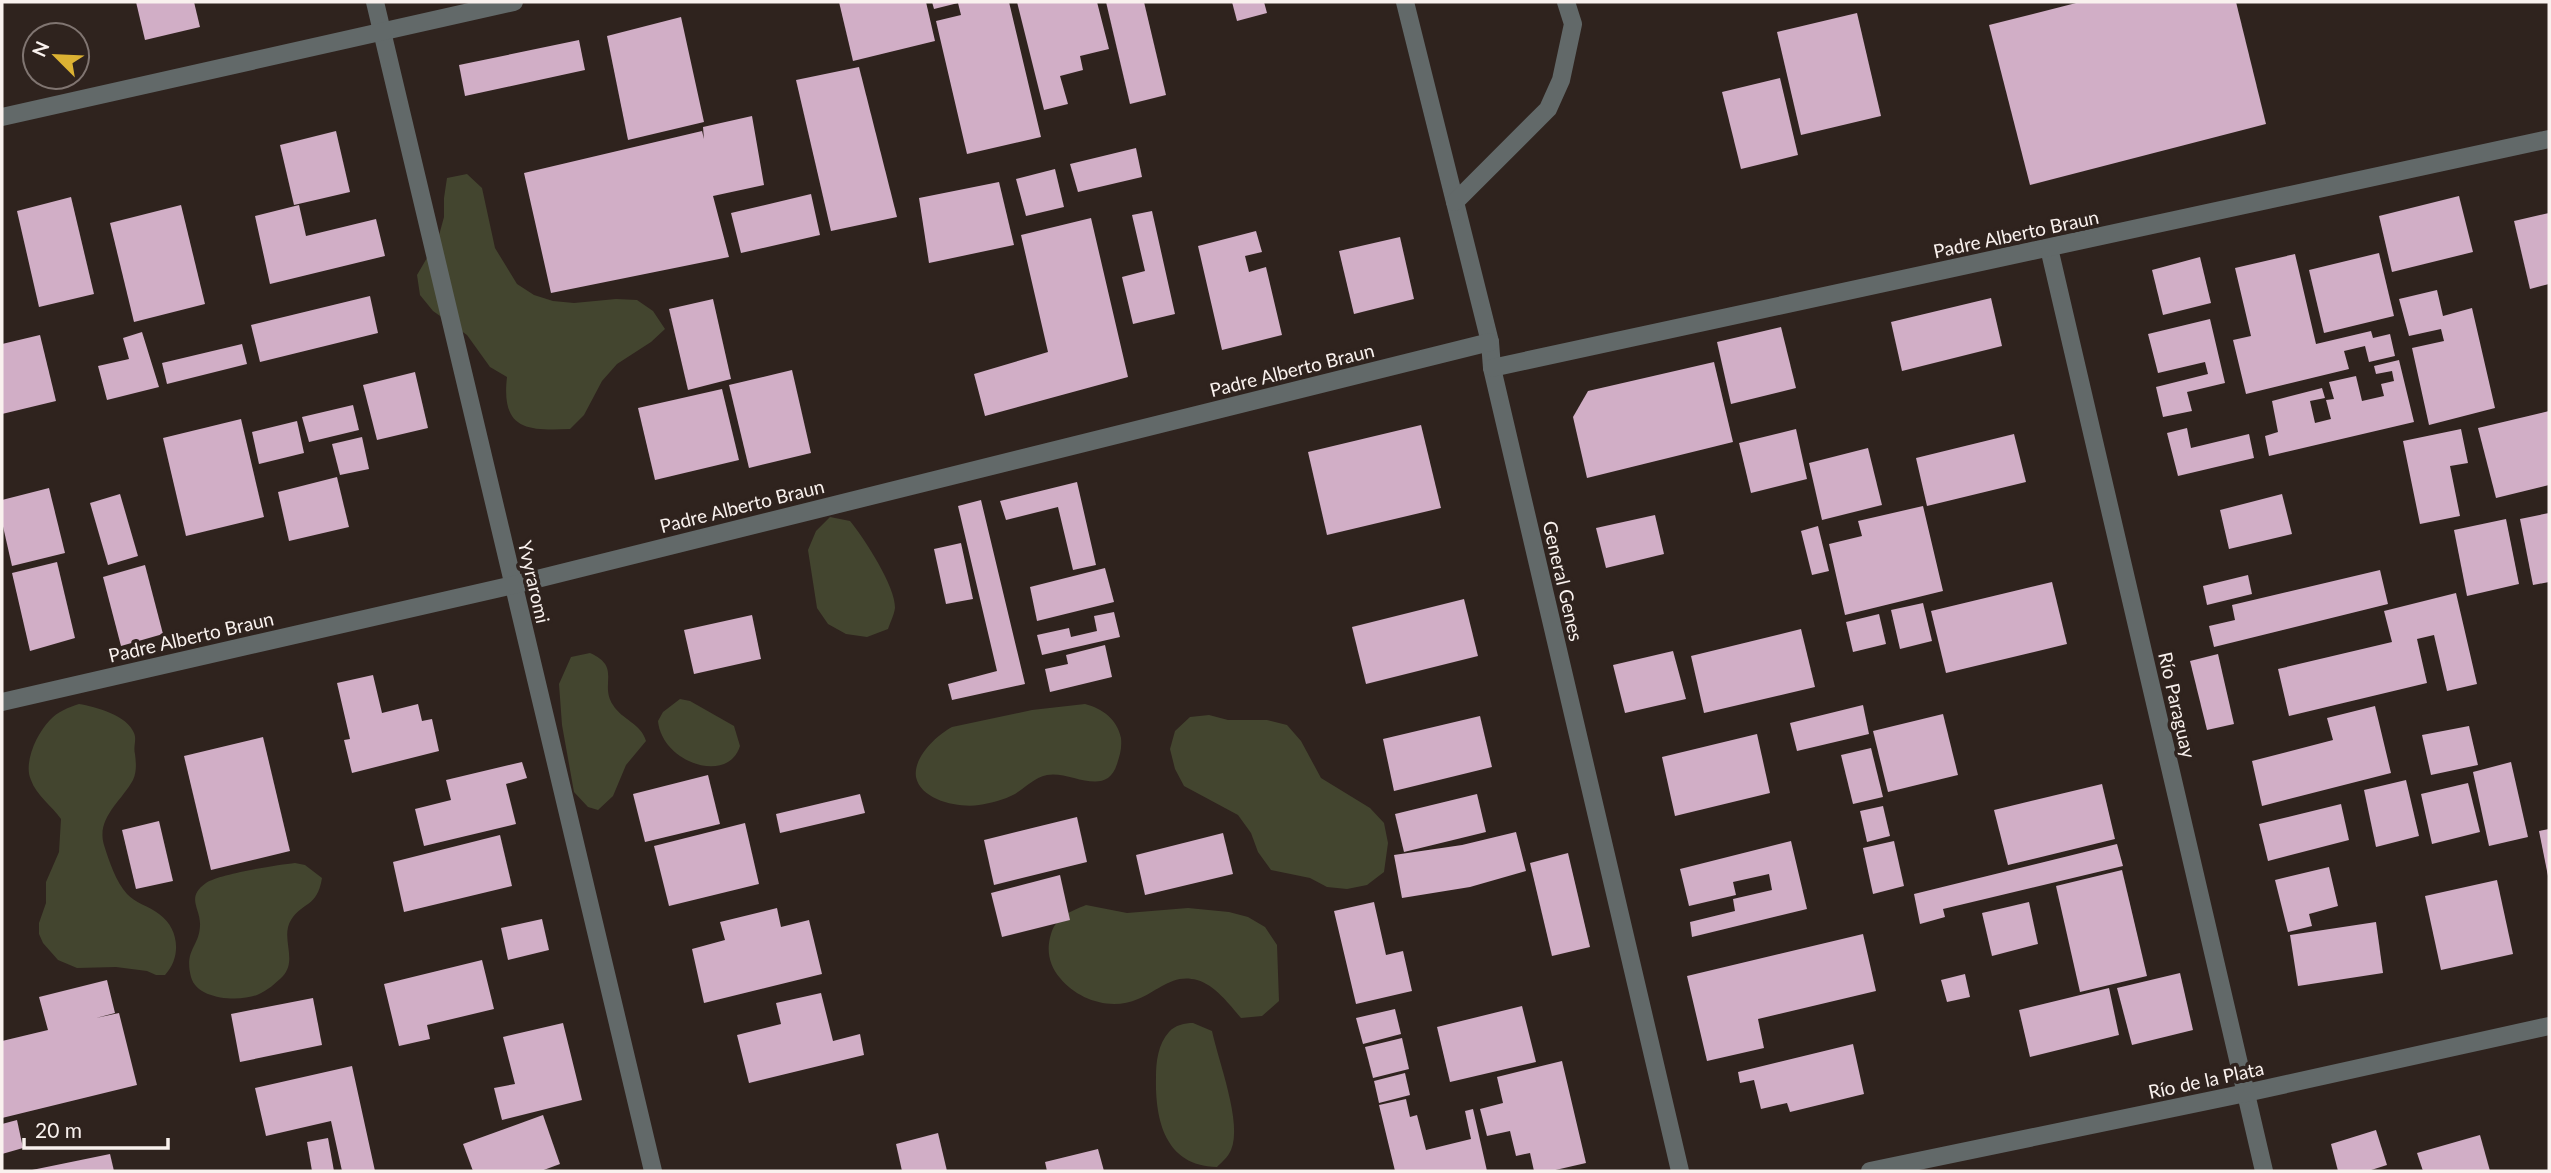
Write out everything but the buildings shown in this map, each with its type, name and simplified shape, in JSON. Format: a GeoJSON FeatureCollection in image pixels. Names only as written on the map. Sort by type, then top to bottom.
{"type":"FeatureCollection","features":[{"type":"Feature","properties":{"kind":"street","name":"Yvyraromi"},"geometry":{"type":"LineString","coordinates":[[375,2],[653,1171]]}},
{"type":"Feature","properties":{"kind":"street"},"geometry":{"type":"LineString","coordinates":[[2,117],[514,2]]}},
{"type":"Feature","properties":{"kind":"street","name":"General Genes"},"geometry":{"type":"LineString","coordinates":[[1405,2],[1490,342],[1492,368],[1680,1171]]}},
{"type":"Feature","properties":{"kind":"street"},"geometry":{"type":"LineString","coordinates":[[1455,202],[1548,109],[1561,80],[1573,24],[1566,2]]}},
{"type":"Feature","properties":{"kind":"street","name":"Padre Alberto Braun"},"geometry":{"type":"LineString","coordinates":[[1492,368],[2549,139]]}},
{"type":"Feature","properties":{"kind":"street","name":"Río Paraguay"},"geometry":{"type":"LineString","coordinates":[[2049,248],[2264,1171]]}},
{"type":"Feature","properties":{"kind":"street","name":"Padre Alberto Braun"},"geometry":{"type":"LineString","coordinates":[[2,702],[513,585],[1490,342]]}},
{"type":"Feature","properties":{"kind":"street","name":"Río de la Plata"},"geometry":{"type":"LineString","coordinates":[[1870,1171],[2246,1093],[2549,1026]]}},
{"type":"Feature","properties":{"kind":"green space"},"geometry":{"type":"Polygon","coordinates":[[[467,174],[482,188],[495,248],[517,284],[534,295],[553,301],[574,303],[637,300],[653,311],[665,329],[651,342],[617,364],[602,381],[584,415],[570,429],[529,427],[513,417],[506,394],[507,377],[490,367],[467,335],[433,311],[420,295],[417,275],[438,239],[444,217],[447,178],[467,174]]]}},
{"type":"Feature","properties":{"kind":"green space"},"geometry":{"type":"Polygon","coordinates":[[[830,517],[850,521],[871,550],[885,576],[895,608],[888,629],[867,637],[846,634],[828,624],[817,608],[808,550],[816,531],[830,517]]]}},
{"type":"Feature","properties":{"kind":"green space"},"geometry":{"type":"Polygon","coordinates":[[[590,653],[600,658],[608,670],[609,697],[613,705],[640,730],[646,741],[626,765],[613,796],[598,810],[588,807],[574,792],[562,725],[559,684],[571,657],[590,653]]]}},
{"type":"Feature","properties":{"kind":"green space"},"geometry":{"type":"Polygon","coordinates":[[[680,699],[690,701],[734,726],[740,746],[733,758],[723,764],[696,764],[671,748],[662,736],[658,721],[663,712],[680,699]]]}},
{"type":"Feature","properties":{"kind":"green space"},"geometry":{"type":"Polygon","coordinates":[[[79,704],[102,710],[125,721],[135,736],[134,777],[106,818],[102,835],[116,877],[123,889],[134,900],[159,914],[171,927],[176,951],[165,975],[116,967],[77,968],[58,960],[39,934],[39,923],[46,903],[46,882],[59,852],[61,819],[33,785],[29,773],[30,757],[40,732],[50,720],[63,710],[79,704]]]}},
{"type":"Feature","properties":{"kind":"green space"},"geometry":{"type":"Polygon","coordinates":[[[1085,704],[1108,716],[1116,725],[1121,738],[1117,764],[1105,780],[1096,782],[1047,775],[1006,798],[971,806],[942,801],[925,792],[919,785],[916,769],[922,754],[933,741],[952,727],[1032,710],[1085,704]]]}},
{"type":"Feature","properties":{"kind":"green space"},"geometry":{"type":"Polygon","coordinates":[[[1209,715],[1228,720],[1267,720],[1287,725],[1301,741],[1321,778],[1370,808],[1384,823],[1388,843],[1384,872],[1367,885],[1347,889],[1327,887],[1310,878],[1271,870],[1238,815],[1184,786],[1175,769],[1170,749],[1175,731],[1190,717],[1209,715]]]}},
{"type":"Feature","properties":{"kind":"green space"},"geometry":{"type":"Polygon","coordinates":[[[295,863],[305,865],[322,878],[317,895],[296,914],[288,927],[289,963],[283,976],[264,991],[249,997],[220,997],[201,990],[195,985],[189,968],[200,926],[195,898],[200,888],[223,876],[295,863]]]}},
{"type":"Feature","properties":{"kind":"green space"},"geometry":{"type":"Polygon","coordinates":[[[1086,905],[1127,913],[1188,908],[1229,912],[1248,917],[1265,927],[1277,945],[1279,1001],[1262,1016],[1241,1018],[1210,986],[1188,978],[1173,981],[1128,1002],[1106,1003],[1085,997],[1067,986],[1056,973],[1051,963],[1049,946],[1056,923],[1070,912],[1086,905]]]}},
{"type":"Feature","properties":{"kind":"green space"},"geometry":{"type":"Polygon","coordinates":[[[1193,1023],[1212,1031],[1232,1109],[1234,1139],[1227,1157],[1217,1167],[1199,1165],[1185,1159],[1167,1138],[1158,1109],[1156,1065],[1162,1042],[1174,1028],[1193,1023]]]}}]}
